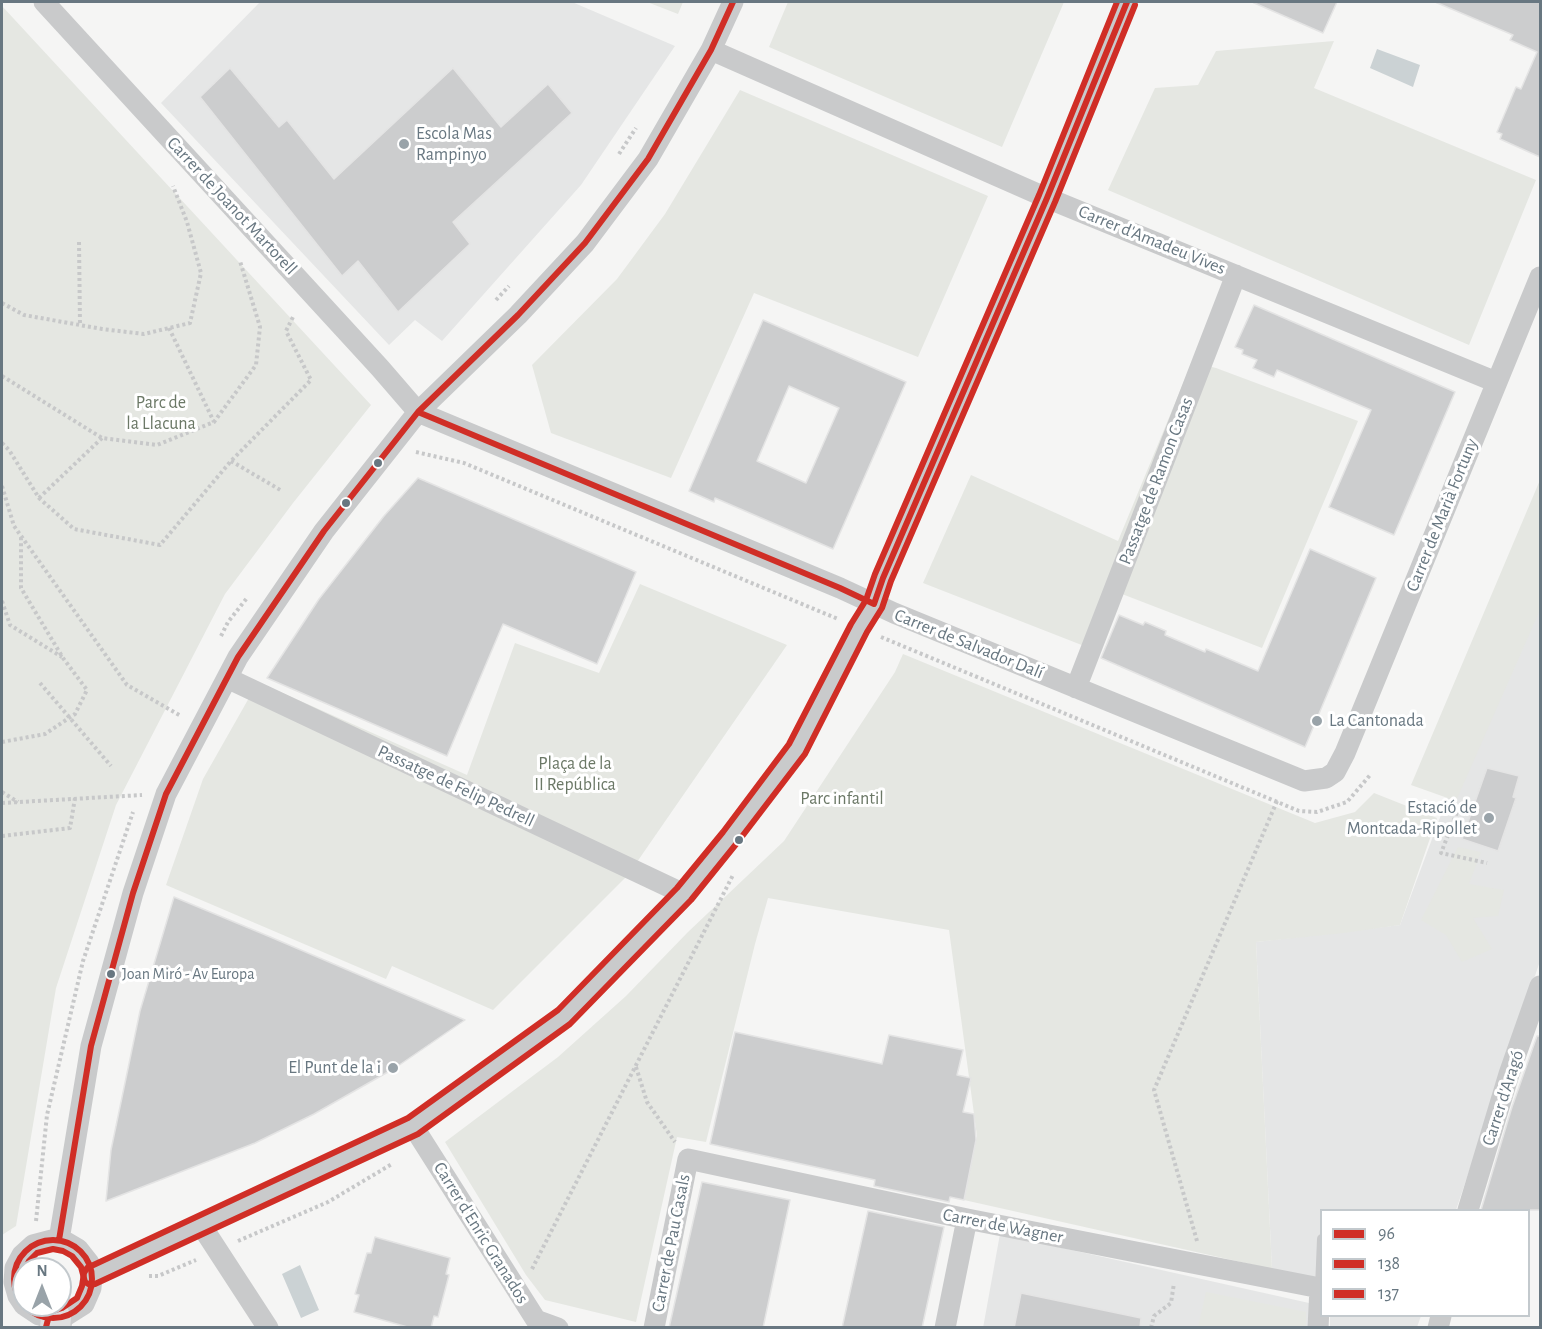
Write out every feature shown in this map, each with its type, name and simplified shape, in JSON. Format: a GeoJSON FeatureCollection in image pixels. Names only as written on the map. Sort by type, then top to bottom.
{"type":"FeatureCollection","features":[{"type":"Feature","properties":{"kind":"street","name":"Carrer de Joanot Martorell"},"geometry":{"type":"LineString","coordinates":[[44,2],[387,375],[418,412]]}},
{"type":"Feature","properties":{"kind":"street"},"geometry":{"type":"LineString","coordinates":[[59,1240],[91,1046],[133,893],[166,794],[238,657],[324,531],[418,412],[518,315],[585,243],[648,159],[711,50],[733,2]]}},
{"type":"Feature","properties":{"kind":"street"},"geometry":{"type":"LineString","coordinates":[[92,1276],[413,1126],[564,1017],[684,894],[730,838],[797,749],[859,628],[874,604],[1047,198],[1127,2]]}},
{"type":"Feature","properties":{"kind":"street","name":"Carrer d'Amadeu Vives"},"geometry":{"type":"LineString","coordinates":[[711,50],[1047,198],[1496,382]]}},
{"type":"Feature","properties":{"kind":"street","name":"Passatge de Ramon Casas"},"geometry":{"type":"LineString","coordinates":[[1076,688],[1236,275]]}},
{"type":"Feature","properties":{"kind":"street","name":"Carrer de Marià Fortuny"},"geometry":{"type":"LineString","coordinates":[[1345,753],[1540,277]]}},
{"type":"Feature","properties":{"kind":"street","name":"Carrer de Salvador Dalí"},"geometry":{"type":"LineString","coordinates":[[418,412],[894,613],[1304,781],[1326,778],[1335,772],[1345,753]]}},
{"type":"Feature","properties":{"kind":"street","name":"Passatge de Felip Pedrell"},"geometry":{"type":"LineString","coordinates":[[227,678],[684,894]]}},
{"type":"Feature","properties":{"kind":"street","name":"Carrer d'Aragó"},"geometry":{"type":"LineString","coordinates":[[1468,1209],[1509,1074],[1540,986]]}},
{"type":"Feature","properties":{"kind":"street","name":"Carrer d'Enric Granados"},"geometry":{"type":"LineString","coordinates":[[413,1126],[519,1294],[534,1324],[558,1328]]}},
{"type":"Feature","properties":{"kind":"street","name":"Carrer de Wagner"},"geometry":{"type":"LineString","coordinates":[[688,1159],[967,1219],[1320,1287]]}},
{"type":"Feature","properties":{"kind":"street","name":"Carrer de Pau Casals"},"geometry":{"type":"LineString","coordinates":[[654,1328],[688,1159]]}},
{"type":"Feature","properties":{"kind":"street"},"geometry":{"type":"LineString","coordinates":[[945,1328],[967,1219]]}},
{"type":"Feature","properties":{"kind":"street"},"geometry":{"type":"LineString","coordinates":[[201,1225],[268,1328]]}},
{"type":"Feature","properties":{"kind":"street"},"geometry":{"type":"LineString","coordinates":[[21,1257],[33,1245],[52,1239],[78,1249],[89,1263],[92,1276],[91,1288],[84,1304],[56,1323]]}},
{"type":"Feature","properties":{"kind":"street"},"geometry":{"type":"LineString","coordinates":[[1318,1328],[1320,1287]]}},
{"type":"Feature","properties":{"kind":"path"},"geometry":{"type":"LineString","coordinates":[[2,303],[24,315],[144,334],[190,323],[201,273],[187,222],[173,186]]}},
{"type":"Feature","properties":{"kind":"path"},"geometry":{"type":"LineString","coordinates":[[79,242],[80,325]]}},
{"type":"Feature","properties":{"kind":"path"},"geometry":{"type":"LineString","coordinates":[[2,376],[102,438],[157,445],[214,422],[256,365],[260,327],[240,261]]}},
{"type":"Feature","properties":{"kind":"path"},"geometry":{"type":"LineString","coordinates":[[2,443],[9,450],[39,498],[74,529],[160,545],[231,461],[311,380],[286,331],[294,315]]}},
{"type":"Feature","properties":{"kind":"path"},"geometry":{"type":"LineString","coordinates":[[169,328],[214,422]]}},
{"type":"Feature","properties":{"kind":"path"},"geometry":{"type":"LineString","coordinates":[[39,498],[102,438]]}},
{"type":"Feature","properties":{"kind":"path"},"geometry":{"type":"LineString","coordinates":[[231,461],[282,491]]}},
{"type":"Feature","properties":{"kind":"path"},"geometry":{"type":"LineString","coordinates":[[2,486],[14,526],[127,685],[181,716]]}},
{"type":"Feature","properties":{"kind":"path"},"geometry":{"type":"LineString","coordinates":[[2,742],[45,734],[75,714],[87,690],[63,658],[21,588],[21,536]]}},
{"type":"Feature","properties":{"kind":"path"},"geometry":{"type":"LineString","coordinates":[[2,601],[10,625],[63,658]]}},
{"type":"Feature","properties":{"kind":"path"},"geometry":{"type":"LineString","coordinates":[[877,645],[894,613]]}},
{"type":"Feature","properties":{"kind":"path"},"geometry":{"type":"LineString","coordinates":[[40,683],[111,766]]}},
{"type":"Feature","properties":{"kind":"path"},"geometry":{"type":"LineString","coordinates":[[2,792],[18,802]]}},
{"type":"Feature","properties":{"kind":"path"},"geometry":{"type":"LineString","coordinates":[[2,803],[142,795]]}},
{"type":"Feature","properties":{"kind":"path"},"geometry":{"type":"LineString","coordinates":[[2,836],[70,828],[75,798]]}},
{"type":"Feature","properties":{"kind":"path"},"geometry":{"type":"LineString","coordinates":[[1204,1265],[1154,1090],[1277,801]]}},
{"type":"Feature","properties":{"kind":"path"},"geometry":{"type":"LineString","coordinates":[[1459,807],[1441,853],[1487,863]]}},
{"type":"Feature","properties":{"kind":"path"},"geometry":{"type":"LineString","coordinates":[[519,1294],[737,866]]}},
{"type":"Feature","properties":{"kind":"path"},"geometry":{"type":"LineString","coordinates":[[636,1066],[647,1102],[688,1159]]}},
{"type":"Feature","properties":{"kind":"path"},"geometry":{"type":"LineString","coordinates":[[141,1276],[158,1276],[328,1202],[425,1145]]}},
{"type":"Feature","properties":{"kind":"path"},"geometry":{"type":"LineString","coordinates":[[1151,1328],[1154,1316],[1171,1303],[1175,1280]]}},
{"type":"Feature","properties":{"kind":"shaded area","name":"Escola Mas Rampinyo"},"geometry":{"type":"Polygon","coordinates":[[[260,2],[572,2],[675,46],[581,185],[442,341],[415,320],[389,345],[161,103],[260,2]]]}},
{"type":"Feature","properties":{"kind":"shaded area"},"geometry":{"type":"Polygon","coordinates":[[[1377,49],[1420,65],[1413,87],[1370,68],[1377,49]]]}},
{"type":"Feature","properties":{"kind":"shaded area"},"geometry":{"type":"Polygon","coordinates":[[[1540,549],[1540,961],[1456,1209],[1320,1209],[1320,1279],[1272,1269],[1256,942],[1400,925],[1540,549]]]}},
{"type":"Feature","properties":{"kind":"shaded area"},"geometry":{"type":"Polygon","coordinates":[[[1000,1234],[1309,1303],[1309,1327],[983,1328],[1000,1234]]]}},
{"type":"Feature","properties":{"kind":"shaded area"},"geometry":{"type":"Polygon","coordinates":[[[300,1265],[319,1310],[301,1318],[282,1274],[300,1265]]]}},
{"type":"Feature","properties":{"kind":"shaded area"},"geometry":{"type":"Polygon","coordinates":[[[1330,1317],[1421,1317],[1417,1327],[1330,1328],[1330,1317]]]}},
{"type":"Feature","properties":{"kind":"green space"},"geometry":{"type":"Polygon","coordinates":[[[647,2],[683,2],[678,14],[647,2]]]}},
{"type":"Feature","properties":{"kind":"green space"},"geometry":{"type":"Polygon","coordinates":[[[788,2],[1064,2],[1002,147],[769,47],[788,2]]]}},
{"type":"Feature","properties":{"kind":"green space","name":"Parc de la Llacuna"},"geometry":{"type":"Polygon","coordinates":[[[2,6],[371,405],[293,503],[225,594],[116,805],[56,988],[16,1226],[2,1235],[2,6]]]}},
{"type":"Feature","properties":{"kind":"green space"},"geometry":{"type":"Polygon","coordinates":[[[1334,41],[1314,88],[1536,180],[1469,345],[1108,190],[1155,88],[1198,85],[1216,51],[1334,41]]]}},
{"type":"Feature","properties":{"kind":"green space"},"geometry":{"type":"Polygon","coordinates":[[[740,90],[988,196],[918,357],[754,293],[671,478],[551,433],[532,365],[617,279],[665,214],[740,90]]]}},
{"type":"Feature","properties":{"kind":"green space"},"geometry":{"type":"Polygon","coordinates":[[[1192,362],[1216,368],[1358,421],[1262,648],[1122,594],[1097,651],[923,583],[971,475],[1118,541],[1192,362]]]}},
{"type":"Feature","properties":{"kind":"green space"},"geometry":{"type":"Polygon","coordinates":[[[1540,480],[1540,610],[1456,801],[1411,785],[1540,480]]]}},
{"type":"Feature","properties":{"kind":"green space","name":"Plaça de la II República"},"geometry":{"type":"Polygon","coordinates":[[[640,584],[787,645],[628,875],[493,1010],[392,966],[386,979],[166,885],[203,779],[258,682],[467,775],[515,643],[599,673],[640,584]]]}},
{"type":"Feature","properties":{"kind":"green space","name":"Parc infantil"},"geometry":{"type":"Polygon","coordinates":[[[903,654],[1315,823],[1355,812],[1374,793],[1437,818],[1400,925],[1256,942],[1272,1269],[964,1200],[977,1136],[949,930],[768,898],[706,1142],[677,1137],[636,1322],[545,1300],[526,1275],[445,1142],[558,1057],[626,996],[688,932],[784,841],[895,672],[903,654]]]}},
{"type":"Feature","properties":{"kind":"green space"},"geometry":{"type":"Polygon","coordinates":[[[1458,847],[1481,852],[1469,884],[1504,890],[1498,916],[1473,918],[1492,949],[1462,962],[1446,935],[1421,920],[1458,847]]]}},
{"type":"Feature","properties":{"kind":"green space"},"geometry":{"type":"Polygon","coordinates":[[[1206,1292],[1306,1312],[1306,1327],[1198,1327],[1206,1292]]]}},
{"type":"Feature","properties":{"kind":"building"},"geometry":{"type":"Polygon","coordinates":[[[1252,2],[1337,2],[1323,33],[1252,2]]]}},
{"type":"Feature","properties":{"kind":"building"},"geometry":{"type":"Polygon","coordinates":[[[1435,2],[1540,2],[1540,157],[1500,139],[1502,134],[1497,132],[1516,87],[1521,89],[1537,52],[1510,40],[1513,35],[1435,2]]]}},
{"type":"Feature","properties":{"kind":"building"},"geometry":{"type":"Polygon","coordinates":[[[230,68],[279,127],[287,120],[334,179],[453,68],[501,127],[548,84],[572,113],[453,222],[470,244],[398,312],[358,261],[342,276],[200,97],[230,68]]]}},
{"type":"Feature","properties":{"kind":"building"},"geometry":{"type":"Polygon","coordinates":[[[1254,305],[1455,392],[1394,535],[1329,507],[1371,410],[1277,370],[1274,377],[1253,368],[1257,360],[1242,354],[1243,350],[1235,347],[1254,305]]]}},
{"type":"Feature","properties":{"kind":"building"},"geometry":{"type":"Polygon","coordinates":[[[763,320],[906,382],[833,549],[715,498],[714,502],[689,491],[763,320]],[[789,386],[757,461],[806,483],[839,408],[789,386]]]}},
{"type":"Feature","properties":{"kind":"building"},"geometry":{"type":"Polygon","coordinates":[[[418,478],[636,572],[597,664],[503,624],[447,756],[267,678],[319,599],[384,516],[418,478]]]}},
{"type":"Feature","properties":{"kind":"building"},"geometry":{"type":"Polygon","coordinates":[[[1310,549],[1376,578],[1305,747],[1101,658],[1119,615],[1143,625],[1145,622],[1166,631],[1165,635],[1258,671],[1310,549]]]}},
{"type":"Feature","properties":{"kind":"building","name":"Estació de Montcada-Ripollet"},"geometry":{"type":"Polygon","coordinates":[[[1487,768],[1519,776],[1513,797],[1516,798],[1498,851],[1462,839],[1487,768]]]}},
{"type":"Feature","properties":{"kind":"building"},"geometry":{"type":"Polygon","coordinates":[[[174,897],[465,1020],[395,1068],[314,1114],[255,1143],[106,1201],[111,1150],[140,1011],[174,897]]]}},
{"type":"Feature","properties":{"kind":"building"},"geometry":{"type":"Polygon","coordinates":[[[735,1032],[882,1064],[889,1035],[963,1050],[957,1075],[971,1078],[963,1112],[974,1114],[976,1140],[964,1200],[950,1197],[949,1202],[874,1186],[875,1180],[710,1144],[735,1032]]]}},
{"type":"Feature","properties":{"kind":"building"},"geometry":{"type":"Polygon","coordinates":[[[1537,1036],[1540,1036],[1540,1210],[1481,1209],[1512,1107],[1537,1036]]]}},
{"type":"Feature","properties":{"kind":"building"},"geometry":{"type":"Polygon","coordinates":[[[702,1182],[790,1200],[763,1328],[669,1328],[702,1182]]]}},
{"type":"Feature","properties":{"kind":"building"},"geometry":{"type":"Polygon","coordinates":[[[868,1211],[944,1227],[922,1328],[842,1328],[868,1211]]]}},
{"type":"Feature","properties":{"kind":"building"},"geometry":{"type":"Polygon","coordinates":[[[375,1237],[450,1258],[446,1274],[449,1275],[438,1317],[434,1316],[431,1328],[411,1328],[354,1312],[359,1295],[355,1294],[367,1253],[371,1253],[375,1237]]]}},
{"type":"Feature","properties":{"kind":"building"},"geometry":{"type":"Polygon","coordinates":[[[1021,1293],[1141,1318],[1140,1328],[1014,1328],[1021,1293]]]}},
{"type":"Feature","properties":{"kind":"transit line","name":"96"},"geometry":{"type":"LineString","coordinates":[[59,1240],[91,1046],[133,893],[166,794],[238,657],[324,531],[418,412],[518,315],[585,243],[648,159],[711,50],[733,2]]}},
{"type":"Feature","properties":{"kind":"transit line","name":"137"},"geometry":{"type":"LineString","coordinates":[[46,1327],[50,1312],[62,1308],[77,1298],[87,1268],[408,1118],[558,1010],[677,888],[723,832],[789,744],[851,624],[866,600],[875,574],[1039,195],[1117,2]]}},
{"type":"Feature","properties":{"kind":"transit line","name":"96"},"geometry":{"type":"LineString","coordinates":[[418,412],[874,604],[883,578],[1047,198],[1127,2]]}},
{"type":"Feature","properties":{"kind":"transit line","name":"138"},"geometry":{"type":"LineString","coordinates":[[33,1257],[37,1253],[53,1249],[63,1251],[72,1256],[81,1267],[85,1282],[90,1285],[95,1284],[418,1134],[570,1024],[691,900],[805,754],[867,632],[882,608],[891,581],[1055,202],[1135,5]]}},
{"type":"Feature","properties":{"kind":"transit line","name":"96"},"geometry":{"type":"LineString","coordinates":[[53,1240],[68,1243],[80,1252],[89,1264],[92,1279],[89,1294],[80,1306],[68,1315],[53,1318],[38,1315],[26,1306],[17,1294],[14,1279],[17,1264],[26,1252],[38,1243],[53,1240]]}},
{"type":"Feature","properties":{"kind":"place","name":"Escola Mas Rampinyo"},"geometry":{"type":"Point","coordinates":[404,144]}},
{"type":"Feature","properties":{"kind":"place","name":"La Cantonada"},"geometry":{"type":"Point","coordinates":[1317,721]}},
{"type":"Feature","properties":{"kind":"place","name":"Estació de Montcada-Ripollet"},"geometry":{"type":"Point","coordinates":[1489,818]}},
{"type":"Feature","properties":{"kind":"place","name":"Joan Miró - Av Europa"},"geometry":{"type":"Point","coordinates":[111,974]}},
{"type":"Feature","properties":{"kind":"place","name":"El Punt de la i"},"geometry":{"type":"Point","coordinates":[393,1068]}}]}
